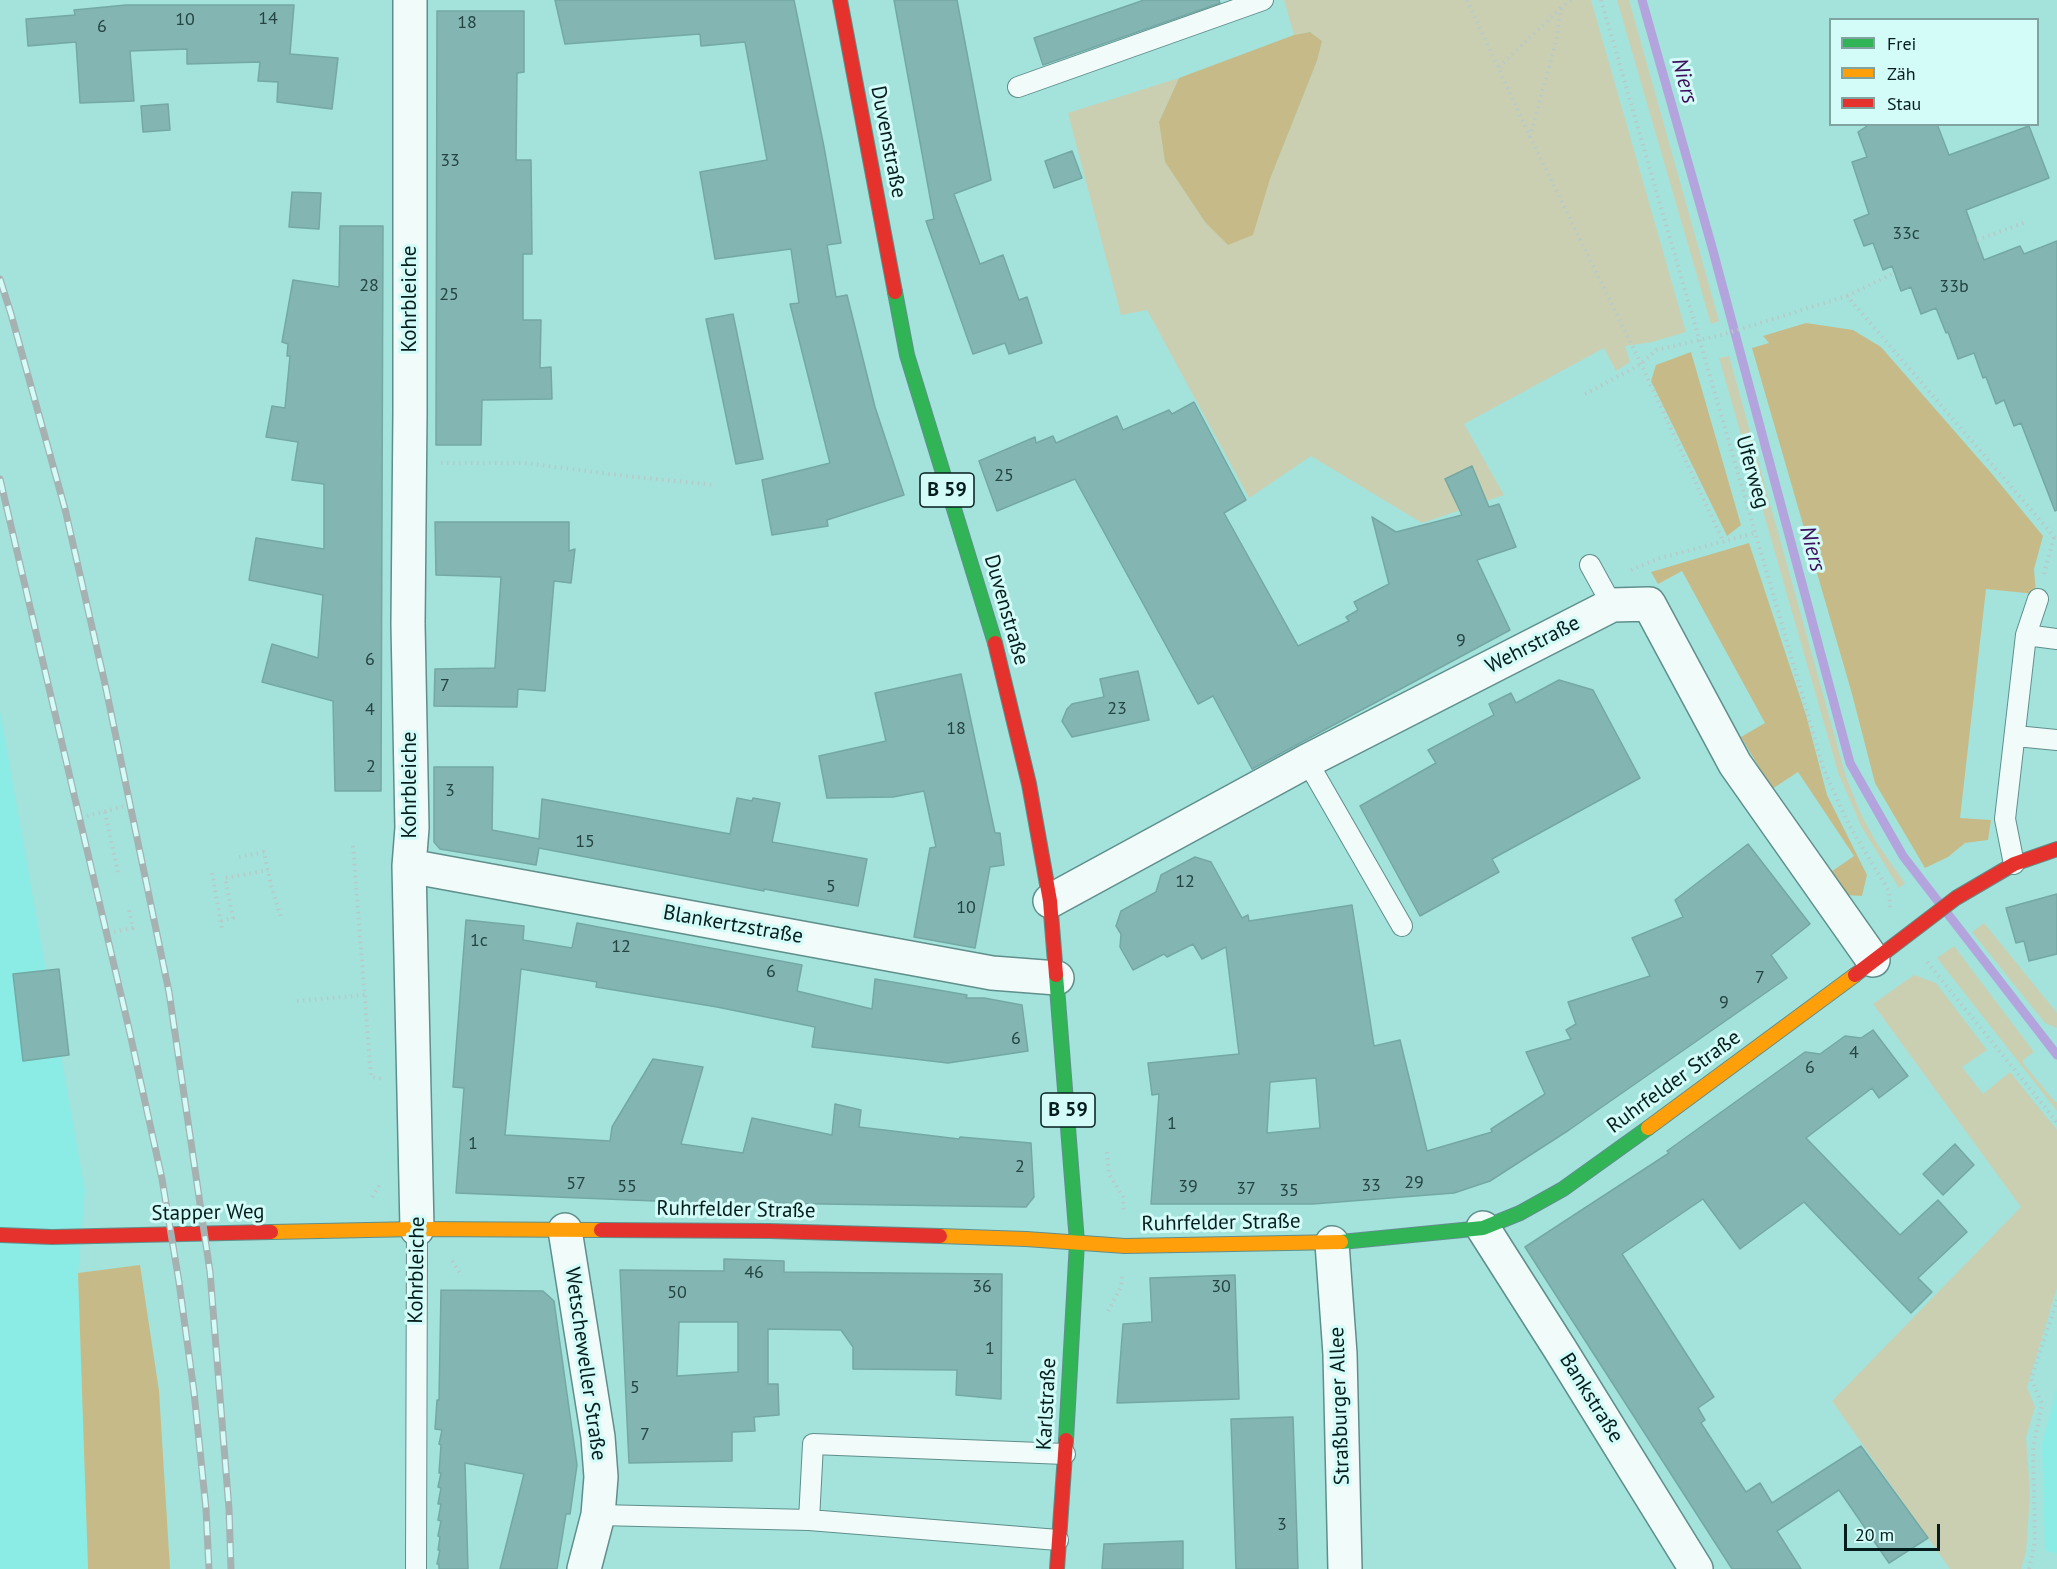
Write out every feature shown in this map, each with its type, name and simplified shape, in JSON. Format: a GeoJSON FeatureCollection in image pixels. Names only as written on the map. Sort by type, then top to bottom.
{"type":"FeatureCollection","features":[{"type":"Feature","properties":{"kind":"main road","name":"Duvenstraße"},"geometry":{"type":"LineString","coordinates":[[840,0],[907,355],[991,628],[1029,784],[1050,901],[1077,1242]]}},
{"type":"Feature","properties":{"kind":"main road","name":"Ruhrfelder Straße"},"geometry":{"type":"LineString","coordinates":[[417,1229],[769,1231],[1077,1242],[1125,1246],[1332,1243],[1483,1228],[1520,1214],[1563,1189],[1799,1018],[1956,898],[2014,864],[2057,849]]}},
{"type":"Feature","properties":{"kind":"main road","name":"Stapper Weg"},"geometry":{"type":"LineString","coordinates":[[0,1235],[52,1237],[417,1229]]}},
{"type":"Feature","properties":{"kind":"main road","name":"Karlstraße"},"geometry":{"type":"LineString","coordinates":[[1057,1569],[1077,1242]]}},
{"type":"Feature","properties":{"kind":"street","name":"Kohrbleiche"},"geometry":{"type":"LineString","coordinates":[[410,0],[408,624],[412,828],[409,866],[417,1229]]}},
{"type":"Feature","properties":{"kind":"street","name":"Wehrstraße"},"geometry":{"type":"LineString","coordinates":[[1050,901],[1606,594],[1649,604],[1735,764],[1873,960]]}},
{"type":"Feature","properties":{"kind":"street","name":"Blankertzstraße"},"geometry":{"type":"LineString","coordinates":[[409,866],[992,973],[1057,978]]}},
{"type":"Feature","properties":{"kind":"street","name":"Bankstraße"},"geometry":{"type":"LineString","coordinates":[[1483,1228],[1696,1569]]}},
{"type":"Feature","properties":{"kind":"street","name":"Wetscheweller Straße"},"geometry":{"type":"LineString","coordinates":[[565,1230],[598,1437],[601,1477],[598,1515],[584,1569]]}},
{"type":"Feature","properties":{"kind":"street","name":"Straßburger Allee"},"geometry":{"type":"LineString","coordinates":[[1332,1243],[1340,1354],[1345,1569]]}},
{"type":"Feature","properties":{"kind":"lane"},"geometry":{"type":"LineString","coordinates":[[1018,87],[1263,0]]}},
{"type":"Feature","properties":{"kind":"lane"},"geometry":{"type":"LineString","coordinates":[[1590,565],[1606,594]]}},
{"type":"Feature","properties":{"kind":"lane"},"geometry":{"type":"LineString","coordinates":[[2014,864],[2006,819],[2026,635],[2038,599]]}},
{"type":"Feature","properties":{"kind":"lane"},"geometry":{"type":"LineString","coordinates":[[2026,635],[2057,639]]}},
{"type":"Feature","properties":{"kind":"lane"},"geometry":{"type":"LineString","coordinates":[[2016,736],[2057,740]]}},
{"type":"Feature","properties":{"kind":"lane"},"geometry":{"type":"LineString","coordinates":[[1307,761],[1402,926]]}},
{"type":"Feature","properties":{"kind":"lane","name":"Kohrbleiche"},"geometry":{"type":"LineString","coordinates":[[416,1569],[417,1229]]}},
{"type":"Feature","properties":{"kind":"lane"},"geometry":{"type":"LineString","coordinates":[[809,1520],[813,1444],[1065,1454]]}},
{"type":"Feature","properties":{"kind":"lane"},"geometry":{"type":"LineString","coordinates":[[598,1515],[809,1520],[1058,1540]]}},
{"type":"Feature","properties":{"kind":"path"},"geometry":{"type":"LineString","coordinates":[[1467,0],[1724,543]]}},
{"type":"Feature","properties":{"kind":"path"},"geometry":{"type":"LineString","coordinates":[[1499,67],[1571,0]]}},
{"type":"Feature","properties":{"kind":"path","name":"Uferweg"},"geometry":{"type":"LineString","coordinates":[[1601,0],[1824,770],[1849,825],[1889,891],[1891,918],[2057,1122]]}},
{"type":"Feature","properties":{"kind":"path"},"geometry":{"type":"LineString","coordinates":[[1530,137],[1557,38],[1561,8]]}},
{"type":"Feature","properties":{"kind":"path"},"geometry":{"type":"LineString","coordinates":[[1977,240],[2026,222]]}},
{"type":"Feature","properties":{"kind":"path"},"geometry":{"type":"LineString","coordinates":[[1585,394],[1641,364],[1656,350],[1753,326],[1846,296],[1894,273]]}},
{"type":"Feature","properties":{"kind":"path"},"geometry":{"type":"LineString","coordinates":[[1846,296],[2056,538],[2038,599]]}},
{"type":"Feature","properties":{"kind":"path"},"geometry":{"type":"LineString","coordinates":[[410,463],[525,463],[626,476],[715,484]]}},
{"type":"Feature","properties":{"kind":"path"},"geometry":{"type":"LineString","coordinates":[[1606,594],[1657,559],[1755,533]]}},
{"type":"Feature","properties":{"kind":"path"},"geometry":{"type":"LineString","coordinates":[[87,816],[124,807]]}},
{"type":"Feature","properties":{"kind":"path"},"geometry":{"type":"LineString","coordinates":[[105,812],[118,872]]}},
{"type":"Feature","properties":{"kind":"path"},"geometry":{"type":"LineString","coordinates":[[353,846],[371,1077],[392,1080]]}},
{"type":"Feature","properties":{"kind":"path"},"geometry":{"type":"LineString","coordinates":[[239,857],[264,852],[281,917]]}},
{"type":"Feature","properties":{"kind":"path"},"geometry":{"type":"LineString","coordinates":[[221,921],[233,918],[225,878],[268,870]]}},
{"type":"Feature","properties":{"kind":"path"},"geometry":{"type":"LineString","coordinates":[[212,873],[222,929]]}},
{"type":"Feature","properties":{"kind":"path"},"geometry":{"type":"LineString","coordinates":[[114,932],[133,928],[129,910]]}},
{"type":"Feature","properties":{"kind":"path"},"geometry":{"type":"LineString","coordinates":[[297,1001],[365,995]]}},
{"type":"Feature","properties":{"kind":"path"},"geometry":{"type":"LineString","coordinates":[[2029,1569],[2035,1542],[2033,1448],[2042,1404],[2031,1379],[2057,1300]]}},
{"type":"Feature","properties":{"kind":"shaded area"},"geometry":{"type":"Polygon","coordinates":[[[1310,32],[1322,41],[1317,61],[1270,179],[1253,235],[1228,245],[1205,222],[1165,162],[1159,122],[1179,78],[1294,35],[1310,32]]]}},
{"type":"Feature","properties":{"kind":"shaded area"},"geometry":{"type":"Polygon","coordinates":[[[1806,323],[1853,330],[1881,347],[2043,536],[2034,569],[2036,594],[1986,589],[1960,818],[1991,820],[1988,840],[1965,843],[1948,857],[1925,868],[1875,783],[1852,694],[1752,348],[1769,343],[1763,336],[1806,323]]]}},
{"type":"Feature","properties":{"kind":"shaded area"},"geometry":{"type":"Polygon","coordinates":[[[1691,352],[1741,525],[1727,536],[1651,381],[1656,365],[1691,352]]]}},
{"type":"Feature","properties":{"kind":"shaded area"},"geometry":{"type":"Polygon","coordinates":[[[1749,543],[1806,715],[1827,795],[1867,875],[1862,896],[1845,895],[1828,874],[1854,856],[1798,772],[1772,789],[1741,737],[1765,723],[1682,571],[1658,584],[1651,572],[1749,543]]]}},
{"type":"Feature","properties":{"kind":"shaded area"},"geometry":{"type":"Polygon","coordinates":[[[0,711],[85,1191],[78,1273],[88,1569],[0,1569],[0,711]]]}},
{"type":"Feature","properties":{"kind":"shaded area"},"geometry":{"type":"Polygon","coordinates":[[[140,1265],[159,1391],[170,1569],[88,1569],[78,1273],[140,1265]]]}},
{"type":"Feature","properties":{"kind":"shaded area"},"geometry":{"type":"Polygon","coordinates":[[[2057,1390],[2057,1554],[2045,1550],[2042,1443],[2057,1390]]]}},
{"type":"Feature","properties":{"kind":"green space"},"geometry":{"type":"Polygon","coordinates":[[[1284,0],[1591,0],[1686,332],[1652,342],[1625,346],[1630,362],[1616,371],[1604,348],[1464,424],[1504,495],[1422,523],[1311,456],[1249,498],[1147,310],[1121,315],[1068,113],[1179,78],[1159,122],[1165,162],[1205,222],[1229,245],[1270,179],[1317,61],[1322,41],[1310,32],[1294,35],[1284,0]]]}},
{"type":"Feature","properties":{"kind":"green space"},"geometry":{"type":"Polygon","coordinates":[[[1617,0],[1629,0],[1719,321],[1711,324],[1617,0]]]}},
{"type":"Feature","properties":{"kind":"green space"},"geometry":{"type":"Polygon","coordinates":[[[1729,356],[1846,777],[1861,814],[1876,842],[1905,883],[1899,888],[1861,826],[1838,772],[1719,358],[1729,356]]]}},
{"type":"Feature","properties":{"kind":"green space"},"geometry":{"type":"Polygon","coordinates":[[[1984,923],[2057,1013],[2057,1028],[2045,1023],[1972,932],[1984,923]]]}},
{"type":"Feature","properties":{"kind":"green space"},"geometry":{"type":"Polygon","coordinates":[[[1954,946],[2034,1052],[2023,1060],[2023,1063],[2057,1102],[2057,1111],[1937,958],[1954,946]]]}},
{"type":"Feature","properties":{"kind":"green space"},"geometry":{"type":"Polygon","coordinates":[[[1914,975],[1936,983],[1987,1050],[1962,1067],[1983,1094],[2010,1072],[2057,1130],[2057,1288],[2027,1387],[2035,1407],[2026,1437],[2030,1494],[2026,1552],[2021,1569],[1950,1569],[1832,1401],[2021,1207],[1873,1004],[1914,975]]]}},
{"type":"Feature","properties":{"kind":"building"},"geometry":{"type":"Polygon","coordinates":[[[555,0],[794,0],[841,243],[827,245],[836,297],[847,295],[875,407],[904,495],[827,520],[828,526],[772,535],[762,480],[830,463],[790,304],[799,303],[791,249],[715,259],[700,172],[767,160],[745,42],[701,46],[700,34],[565,44],[555,0]]]}},
{"type":"Feature","properties":{"kind":"building"},"geometry":{"type":"Polygon","coordinates":[[[894,0],[957,0],[991,180],[954,194],[980,264],[1003,255],[1019,300],[1027,297],[1042,343],[1009,354],[1005,343],[973,354],[926,221],[934,219],[894,0]]]}},
{"type":"Feature","properties":{"kind":"building"},"geometry":{"type":"Polygon","coordinates":[[[1144,0],[1219,0],[1220,3],[1043,65],[1034,38],[1144,0]]]}},
{"type":"Feature","properties":{"kind":"building"},"geometry":{"type":"Polygon","coordinates":[[[126,5],[294,5],[290,54],[338,58],[332,109],[277,102],[278,82],[258,81],[260,62],[187,64],[187,49],[130,51],[134,101],[80,103],[76,42],[28,46],[26,19],[75,15],[74,10],[126,5]]]}},
{"type":"Feature","properties":{"kind":"building"},"geometry":{"type":"Polygon","coordinates":[[[437,11],[524,11],[524,72],[517,73],[516,160],[531,160],[532,254],[523,254],[523,320],[541,320],[540,368],[551,367],[552,399],[482,400],[481,445],[436,445],[437,11]]]}},
{"type":"Feature","properties":{"kind":"building"},"geometry":{"type":"Polygon","coordinates":[[[168,104],[170,130],[143,132],[141,106],[168,104]]]}},
{"type":"Feature","properties":{"kind":"building"},"geometry":{"type":"Polygon","coordinates":[[[1867,126],[1938,126],[1949,155],[2029,126],[2049,178],[1966,210],[1984,260],[2020,246],[2024,254],[2057,241],[2057,510],[2055,511],[2021,423],[2014,426],[2004,400],[1996,404],[1974,353],[1958,359],[1936,308],[1921,314],[1911,287],[1901,291],[1892,266],[1883,270],[1873,243],[1864,246],[1854,220],[1869,214],[1852,162],[1867,157],[1858,132],[1867,126]]]}},
{"type":"Feature","properties":{"kind":"building"},"geometry":{"type":"Polygon","coordinates":[[[1072,151],[1082,178],[1054,188],[1045,161],[1072,151]]]}},
{"type":"Feature","properties":{"kind":"building"},"geometry":{"type":"Polygon","coordinates":[[[292,192],[321,193],[319,229],[289,227],[292,192]]]}},
{"type":"Feature","properties":{"kind":"building"},"geometry":{"type":"Polygon","coordinates":[[[340,226],[383,226],[381,791],[335,791],[333,701],[262,682],[272,644],[318,658],[323,595],[249,580],[256,538],[324,549],[324,484],[292,480],[298,442],[266,437],[272,406],[285,408],[290,356],[287,356],[288,344],[282,342],[293,280],[339,287],[340,226]]]}},
{"type":"Feature","properties":{"kind":"building"},"geometry":{"type":"Polygon","coordinates":[[[733,314],[763,459],[736,464],[706,319],[733,314]]]}},
{"type":"Feature","properties":{"kind":"building"},"geometry":{"type":"Polygon","coordinates":[[[1194,402],[1246,500],[1224,513],[1298,646],[1349,621],[1346,617],[1358,610],[1354,602],[1389,584],[1372,517],[1396,532],[1462,515],[1445,479],[1472,466],[1489,507],[1499,504],[1516,547],[1477,560],[1510,630],[1252,769],[1213,696],[1198,704],[1075,479],[997,511],[979,461],[1035,437],[1036,443],[1053,436],[1056,443],[1117,416],[1123,430],[1169,410],[1172,414],[1194,402]]]}},
{"type":"Feature","properties":{"kind":"building"},"geometry":{"type":"Polygon","coordinates":[[[435,522],[569,522],[569,551],[575,549],[571,583],[554,581],[545,691],[518,689],[517,707],[434,706],[435,669],[495,668],[501,577],[436,575],[435,522]]]}},
{"type":"Feature","properties":{"kind":"building"},"geometry":{"type":"Polygon","coordinates":[[[1138,671],[1149,720],[1072,737],[1062,721],[1072,704],[1104,697],[1100,679],[1138,671]]]}},
{"type":"Feature","properties":{"kind":"building"},"geometry":{"type":"Polygon","coordinates":[[[961,674],[995,833],[1000,833],[1004,865],[990,867],[975,948],[914,937],[930,848],[936,847],[924,791],[893,797],[827,798],[819,756],[886,741],[875,693],[961,674]]]}},
{"type":"Feature","properties":{"kind":"building"},"geometry":{"type":"Polygon","coordinates":[[[1559,680],[1593,690],[1640,778],[1492,859],[1499,872],[1420,916],[1360,806],[1436,763],[1428,750],[1494,715],[1489,704],[1511,693],[1516,703],[1559,680]]]}},
{"type":"Feature","properties":{"kind":"building"},"geometry":{"type":"Polygon","coordinates":[[[434,767],[493,767],[492,830],[539,839],[542,799],[730,834],[737,798],[752,801],[753,798],[780,803],[772,842],[867,859],[858,906],[764,889],[764,891],[539,848],[536,865],[440,849],[434,842],[434,767]]]}},
{"type":"Feature","properties":{"kind":"building"},"geometry":{"type":"Polygon","coordinates":[[[1748,844],[1810,924],[1771,955],[1787,978],[1569,1130],[1490,1181],[1454,1193],[1313,1204],[1151,1204],[1159,1094],[1152,1095],[1148,1063],[1239,1054],[1226,947],[1202,959],[1193,944],[1167,957],[1164,954],[1133,970],[1120,947],[1121,934],[1116,926],[1121,911],[1156,892],[1161,875],[1195,857],[1211,862],[1242,918],[1248,915],[1249,921],[1352,905],[1374,1046],[1400,1040],[1427,1151],[1492,1132],[1491,1129],[1545,1094],[1526,1052],[1571,1039],[1566,1030],[1576,1024],[1568,1002],[1650,976],[1632,938],[1683,917],[1675,900],[1748,844]],[[1316,1078],[1270,1082],[1267,1133],[1320,1128],[1316,1078]]]}},
{"type":"Feature","properties":{"kind":"building"},"geometry":{"type":"Polygon","coordinates":[[[2057,894],[2057,954],[2029,961],[2024,941],[2016,943],[2006,908],[2057,894]]]}},
{"type":"Feature","properties":{"kind":"building"},"geometry":{"type":"Polygon","coordinates":[[[466,920],[524,926],[523,940],[572,948],[577,923],[802,965],[797,991],[872,1009],[875,979],[967,995],[966,998],[984,998],[1022,1005],[1028,1051],[948,1063],[812,1047],[815,1027],[717,1007],[596,987],[597,982],[521,969],[505,1135],[610,1141],[612,1127],[653,1059],[703,1067],[681,1144],[743,1153],[752,1118],[832,1135],[835,1104],[861,1110],[859,1127],[959,1139],[960,1137],[1031,1143],[1034,1197],[1026,1207],[755,1203],[755,1205],[456,1193],[464,1088],[453,1087],[466,920]]]}},
{"type":"Feature","properties":{"kind":"building"},"geometry":{"type":"Polygon","coordinates":[[[59,969],[69,1055],[23,1061],[13,974],[59,969]]]}},
{"type":"Feature","properties":{"kind":"building"},"geometry":{"type":"Polygon","coordinates":[[[1873,1030],[1908,1076],[1879,1098],[1872,1088],[1806,1138],[1900,1235],[1938,1200],[1967,1232],[1918,1278],[1932,1292],[1911,1313],[1804,1202],[1740,1249],[1703,1199],[1622,1254],[1714,1397],[1698,1408],[1705,1420],[1701,1423],[1746,1492],[1760,1483],[1772,1503],[1861,1446],[1928,1538],[1889,1563],[1839,1490],[1777,1531],[1801,1569],[1732,1569],[1525,1247],[1669,1153],[1667,1151],[1805,1052],[1820,1054],[1845,1036],[1861,1038],[1873,1030]]]}},
{"type":"Feature","properties":{"kind":"building"},"geometry":{"type":"Polygon","coordinates":[[[1955,1144],[1974,1165],[1943,1195],[1923,1174],[1955,1144]]]}},
{"type":"Feature","properties":{"kind":"building"},"geometry":{"type":"Polygon","coordinates":[[[724,1259],[784,1261],[784,1272],[1002,1274],[1001,1399],[956,1395],[957,1370],[853,1369],[853,1347],[841,1330],[768,1329],[768,1384],[778,1384],[779,1415],[754,1417],[755,1431],[732,1432],[732,1461],[629,1463],[620,1270],[724,1271],[724,1259]],[[679,1322],[677,1376],[738,1372],[738,1322],[679,1322]]]}},
{"type":"Feature","properties":{"kind":"building"},"geometry":{"type":"Polygon","coordinates":[[[1235,1275],[1239,1399],[1117,1403],[1123,1324],[1152,1322],[1150,1278],[1235,1275]]]}},
{"type":"Feature","properties":{"kind":"building"},"geometry":{"type":"Polygon","coordinates":[[[441,1290],[543,1291],[554,1301],[577,1465],[570,1514],[566,1514],[557,1569],[500,1569],[524,1474],[465,1463],[468,1569],[439,1569],[439,1564],[437,1564],[440,1537],[438,1536],[441,1521],[438,1520],[441,1504],[438,1504],[441,1488],[438,1487],[441,1473],[439,1473],[441,1445],[439,1444],[442,1430],[435,1429],[437,1400],[439,1400],[441,1290]]]}},
{"type":"Feature","properties":{"kind":"building"},"geometry":{"type":"Polygon","coordinates":[[[1293,1417],[1298,1569],[1236,1569],[1231,1419],[1293,1417]]]}},
{"type":"Feature","properties":{"kind":"building"},"geometry":{"type":"Polygon","coordinates":[[[1183,1541],[1183,1569],[1102,1569],[1104,1544],[1183,1541]]]}},
{"type":"Feature","properties":{"kind":"waterway","name":"Niers"},"geometry":{"type":"LineString","coordinates":[[1642,0],[1712,247],[1850,763],[1903,856],[2057,1055]]}},
{"type":"Feature","properties":{"kind":"railway"},"geometry":{"type":"LineString","coordinates":[[0,279],[65,509],[105,684],[169,992],[210,1272],[229,1509],[231,1569]]}},
{"type":"Feature","properties":{"kind":"railway"},"geometry":{"type":"LineString","coordinates":[[0,479],[162,1179],[194,1392],[206,1509],[209,1569]]}},
{"type":"Feature","properties":{"kind":"traffic: fast"},"geometry":{"type":"LineString","coordinates":[[895,292],[907,355],[995,643]]}},
{"type":"Feature","properties":{"kind":"traffic: fast"},"geometry":{"type":"LineString","coordinates":[[1056,975],[1077,1242],[1066,1440]]}},
{"type":"Feature","properties":{"kind":"traffic: fast"},"geometry":{"type":"LineString","coordinates":[[1341,1242],[1483,1228],[1520,1213],[1563,1189],[1648,1128]]}},
{"type":"Feature","properties":{"kind":"traffic: slow"},"geometry":{"type":"LineString","coordinates":[[1648,1128],[1855,975]]}},
{"type":"Feature","properties":{"kind":"traffic: slow"},"geometry":{"type":"LineString","coordinates":[[271,1232],[417,1229],[601,1230]]}},
{"type":"Feature","properties":{"kind":"traffic: slow"},"geometry":{"type":"LineString","coordinates":[[940,1236],[1125,1246],[1341,1242]]}},
{"type":"Feature","properties":{"kind":"traffic: jam"},"geometry":{"type":"LineString","coordinates":[[840,0],[895,292]]}},
{"type":"Feature","properties":{"kind":"traffic: jam"},"geometry":{"type":"LineString","coordinates":[[995,643],[1029,784],[1050,901],[1056,975]]}},
{"type":"Feature","properties":{"kind":"traffic: jam"},"geometry":{"type":"LineString","coordinates":[[1855,975],[1956,898],[2014,864],[2057,849]]}},
{"type":"Feature","properties":{"kind":"traffic: jam"},"geometry":{"type":"LineString","coordinates":[[601,1230],[769,1231],[940,1236]]}},
{"type":"Feature","properties":{"kind":"traffic: jam"},"geometry":{"type":"LineString","coordinates":[[0,1235],[52,1237],[271,1232]]}},
{"type":"Feature","properties":{"kind":"traffic: jam"},"geometry":{"type":"LineString","coordinates":[[1057,1569],[1066,1440]]}}]}
